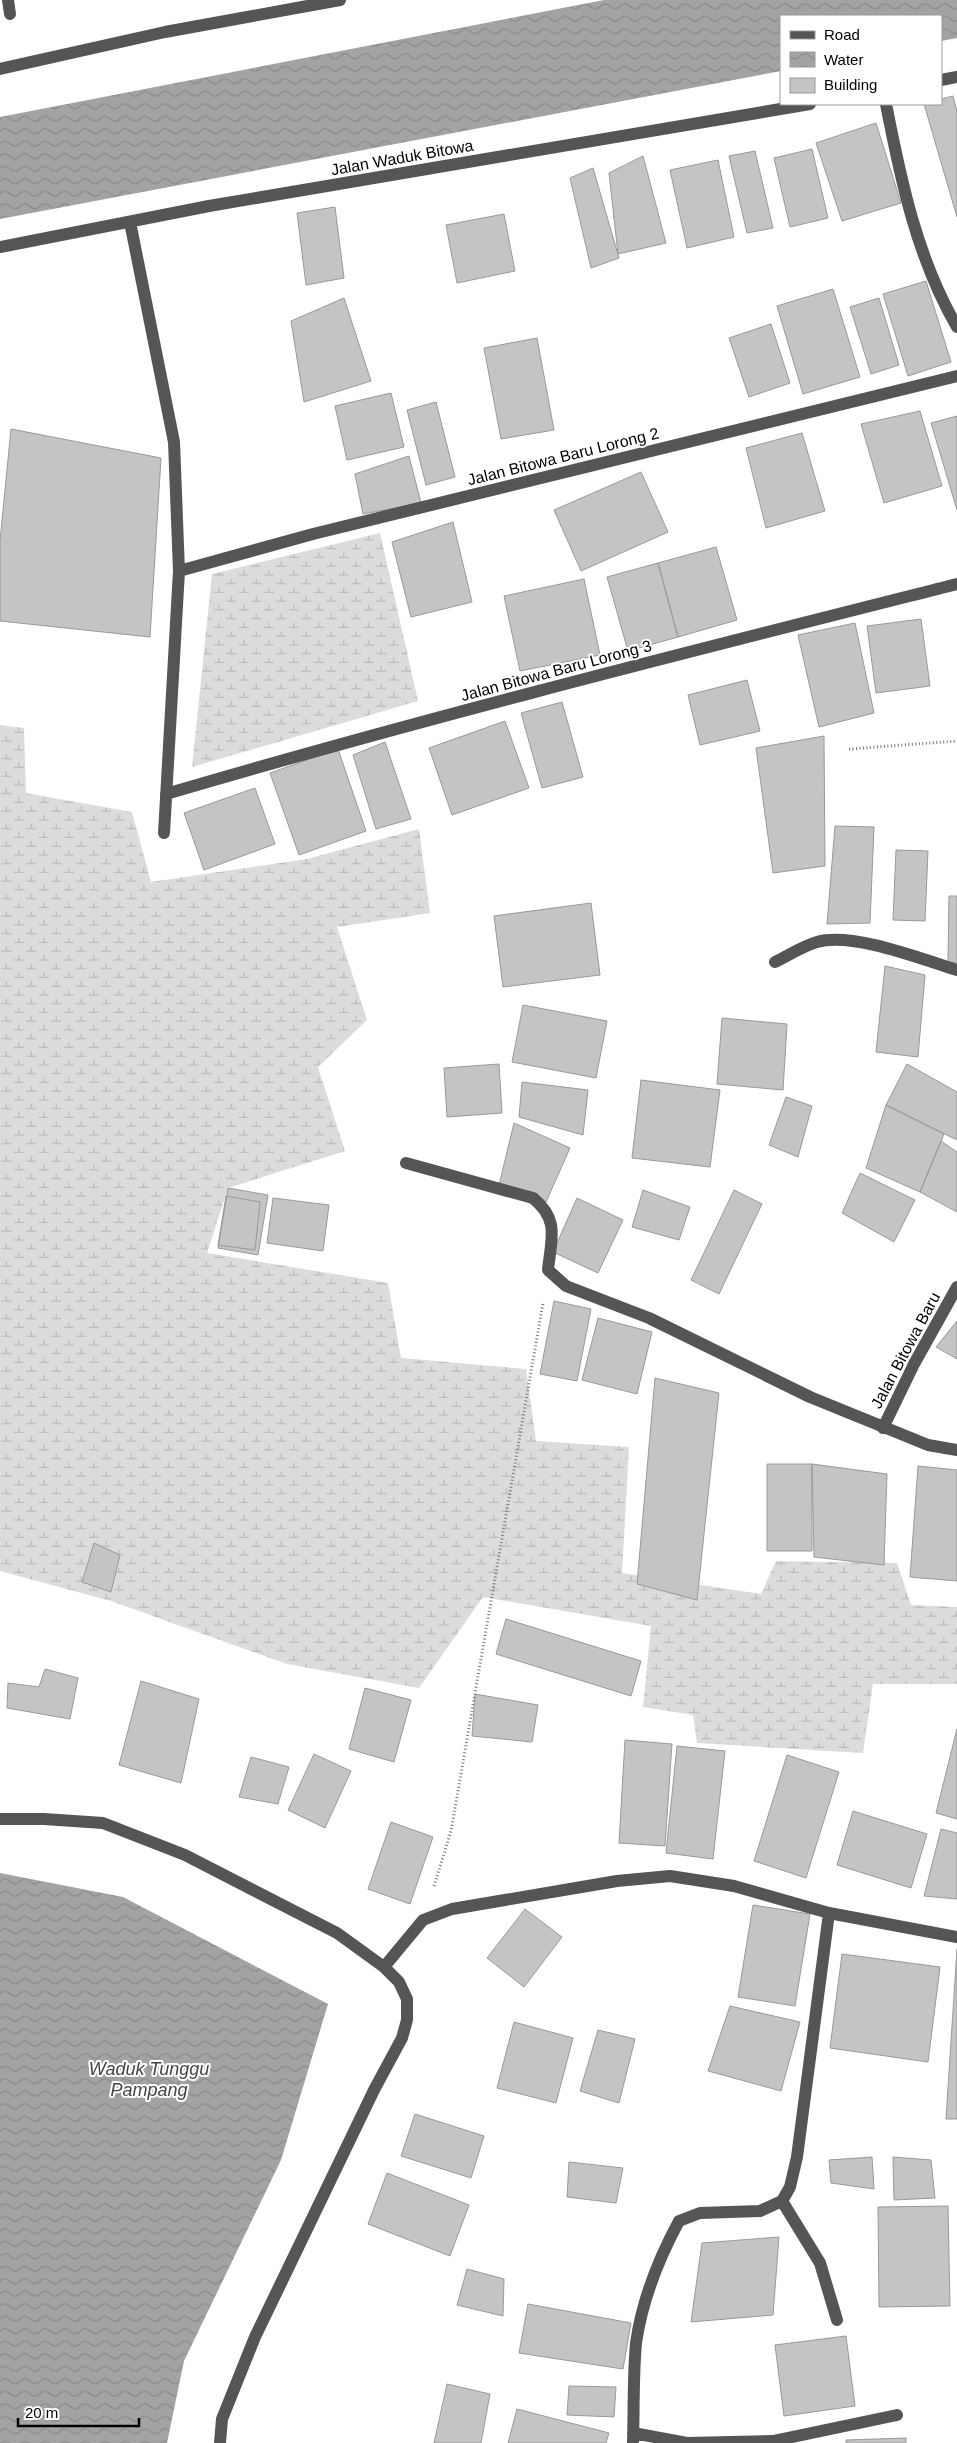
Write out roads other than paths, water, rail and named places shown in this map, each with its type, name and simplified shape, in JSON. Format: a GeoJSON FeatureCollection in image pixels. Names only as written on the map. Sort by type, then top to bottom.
{"type":"FeatureCollection","features":[{"type":"Feature","properties":{"kind":"street"},"geometry":{"type":"LineString","coordinates":[[8,0],[10,14]]}},
{"type":"Feature","properties":{"kind":"street"},"geometry":{"type":"LineString","coordinates":[[0,69],[165,32],[340,0]]}},
{"type":"Feature","properties":{"kind":"street"},"geometry":{"type":"LineString","coordinates":[[942,80],[957,77]]}},
{"type":"Feature","properties":{"kind":"street","name":"Jalan Waduk Bitowa"},"geometry":{"type":"LineString","coordinates":[[0,247],[130,222],[804,105]]}},
{"type":"Feature","properties":{"kind":"street"},"geometry":{"type":"LineString","coordinates":[[886,105],[906,201],[918,242],[947,310],[957,327]]}},
{"type":"Feature","properties":{"kind":"street"},"geometry":{"type":"LineString","coordinates":[[130,222],[174,442],[179,571],[164,833]]}},
{"type":"Feature","properties":{"kind":"street","name":"Jalan Bitowa Baru Lorong 2"},"geometry":{"type":"LineString","coordinates":[[179,571],[313,534],[957,376]]}},
{"type":"Feature","properties":{"kind":"street","name":"Jalan Bitowa Baru Lorong 3"},"geometry":{"type":"LineString","coordinates":[[166,794],[326,747],[449,714],[957,584]]}},
{"type":"Feature","properties":{"kind":"street"},"geometry":{"type":"LineString","coordinates":[[775,962],[803,947],[831,939],[896,951],[957,970]]}},
{"type":"Feature","properties":{"kind":"street"},"geometry":{"type":"LineString","coordinates":[[406,1162],[534,1198],[545,1208],[551,1218],[548,1270],[566,1286],[649,1318],[810,1397],[883,1428],[928,1445],[957,1450]]}},
{"type":"Feature","properties":{"kind":"street","name":"Jalan Bitowa Baru"},"geometry":{"type":"LineString","coordinates":[[883,1428],[914,1364],[957,1287]]}},
{"type":"Feature","properties":{"kind":"street"},"geometry":{"type":"LineString","coordinates":[[0,1819],[44,1819],[103,1823],[185,1855],[336,1933],[384,1968],[399,1982],[407,1999],[408,2020],[402,2038],[370,2099],[255,2337],[222,2419],[220,2443]]}},
{"type":"Feature","properties":{"kind":"street"},"geometry":{"type":"LineString","coordinates":[[384,1968],[423,1920],[452,1909],[617,1881],[670,1876],[734,1886],[829,1913],[957,1937]]}},
{"type":"Feature","properties":{"kind":"street"},"geometry":{"type":"LineString","coordinates":[[829,1913],[798,2157],[790,2187],[782,2201],[760,2211],[700,2213],[679,2221],[666,2245],[646,2300],[636,2343],[633,2438],[687,2443],[773,2441],[897,2415]]}},
{"type":"Feature","properties":{"kind":"street"},"geometry":{"type":"LineString","coordinates":[[782,2201],[820,2263],[838,2320]]}},
{"type":"Feature","properties":{"kind":"water"},"geometry":{"type":"Polygon","coordinates":[[[604,0],[957,0],[957,38],[942,41],[942,15],[780,15],[780,71],[0,219],[0,117],[604,0]]]}},
{"type":"Feature","properties":{"kind":"water","name":"Waduk Tunggu Pampang"},"geometry":{"type":"Polygon","coordinates":[[[0,1873],[123,1897],[328,2004],[281,2160],[184,2361],[167,2443],[0,2443],[0,1873]]]}}]}
